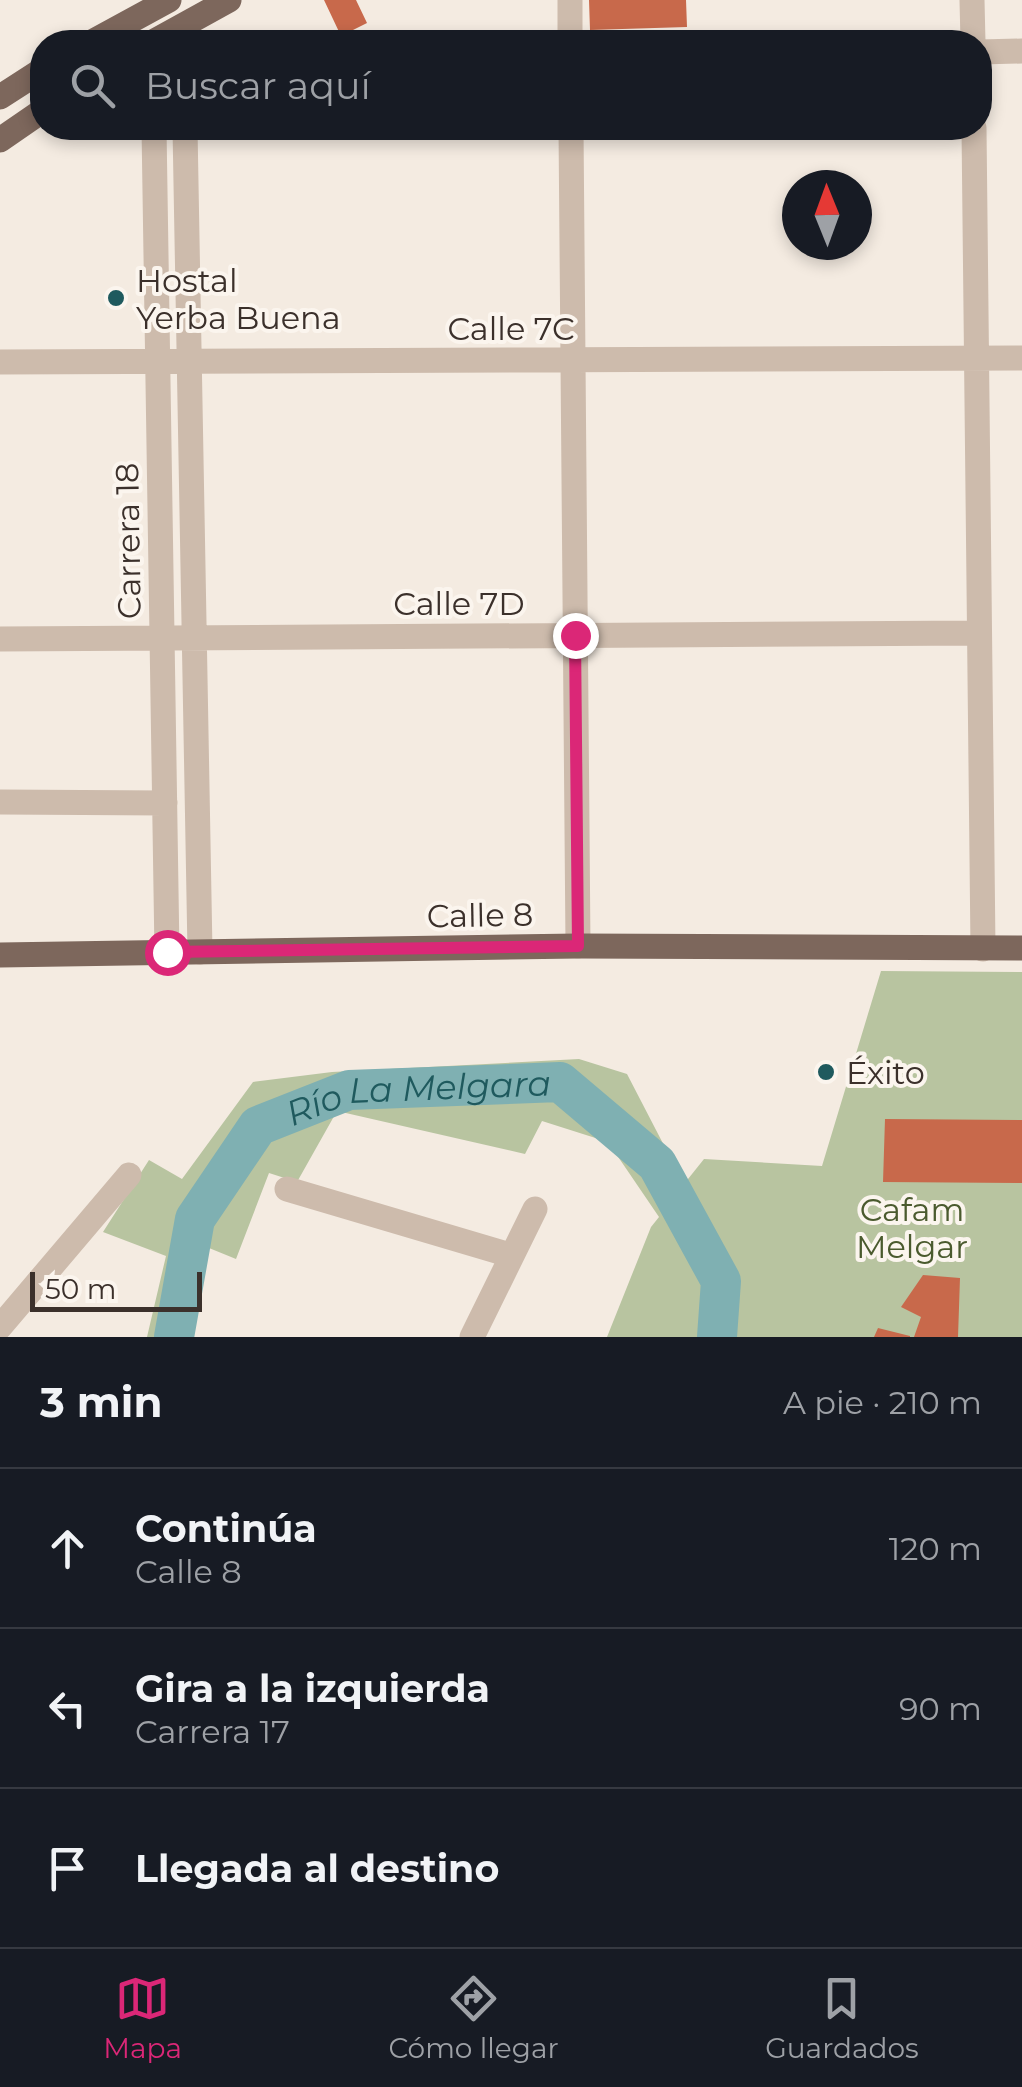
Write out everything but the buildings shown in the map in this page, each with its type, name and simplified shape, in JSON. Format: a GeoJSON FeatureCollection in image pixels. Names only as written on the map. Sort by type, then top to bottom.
{"type":"FeatureCollection","features":[{"type":"Feature","properties":{"kind":"main road"},"geometry":{"type":"LineString","coordinates":[[114,30],[169,0]]}},
{"type":"Feature","properties":{"kind":"main road"},"geometry":{"type":"LineString","coordinates":[[180,30],[229,0]]}},
{"type":"Feature","properties":{"kind":"main road"},"geometry":{"type":"LineString","coordinates":[[0,97],[30,78]]}},
{"type":"Feature","properties":{"kind":"main road"},"geometry":{"type":"LineString","coordinates":[[0,140],[30,119]]}},
{"type":"Feature","properties":{"kind":"main road","name":"Calle 8"},"geometry":{"type":"LineString","coordinates":[[0,956],[578,946],[1022,948]]}},
{"type":"Feature","properties":{"kind":"street"},"geometry":{"type":"LineString","coordinates":[[166,30],[169,0]]}},
{"type":"Feature","properties":{"kind":"street"},"geometry":{"type":"LineString","coordinates":[[570,0],[570,30]]}},
{"type":"Feature","properties":{"kind":"street"},"geometry":{"type":"LineString","coordinates":[[972,0],[973,30]]}},
{"type":"Feature","properties":{"kind":"street"},"geometry":{"type":"LineString","coordinates":[[992,52],[1022,52]]}},
{"type":"Feature","properties":{"kind":"street","name":"Carrera 18"},"geometry":{"type":"LineString","coordinates":[[154,140],[167,952]]}},
{"type":"Feature","properties":{"kind":"street","name":"Carrera 18"},"geometry":{"type":"LineString","coordinates":[[185,140],[200,952]]}},
{"type":"Feature","properties":{"kind":"street"},"geometry":{"type":"LineString","coordinates":[[571,140],[578,946]]}},
{"type":"Feature","properties":{"kind":"street"},"geometry":{"type":"LineString","coordinates":[[974,140],[983,948]]}},
{"type":"Feature","properties":{"kind":"street","name":"Calle 7C"},"geometry":{"type":"LineString","coordinates":[[0,362],[1022,358]]}},
{"type":"Feature","properties":{"kind":"street","name":"Calle 7D"},"geometry":{"type":"LineString","coordinates":[[0,639],[978,633]]}},
{"type":"Feature","properties":{"kind":"street"},"geometry":{"type":"LineString","coordinates":[[0,802],[165,802]]}},
{"type":"Feature","properties":{"kind":"street"},"geometry":{"type":"LineString","coordinates":[[0,1327],[129,1175]]}},
{"type":"Feature","properties":{"kind":"street"},"geometry":{"type":"LineString","coordinates":[[287,1189],[510,1256]]}},
{"type":"Feature","properties":{"kind":"street"},"geometry":{"type":"LineString","coordinates":[[472,1337],[535,1208]]}},
{"type":"Feature","properties":{"kind":"green space","name":"Cafam Melgar"},"geometry":{"type":"Polygon","coordinates":[[[881,971],[1022,972],[1022,1337],[607,1337],[651,1227],[659,1217],[608,1142],[542,1121],[525,1154],[337,1111],[297,1182],[269,1173],[236,1259],[209,1248],[191,1337],[147,1337],[166,1256],[103,1232],[149,1160],[182,1179],[253,1082],[332,1072],[579,1059],[627,1074],[684,1184],[704,1159],[822,1166],[881,971]]]}},
{"type":"Feature","properties":{"kind":"waterway","name":"Río La Melgara"},"geometry":{"type":"LineString","coordinates":[[174,1337],[195,1219],[258,1126],[349,1090],[560,1082],[657,1164],[721,1281],[717,1337]]}},
{"type":"Feature","properties":{"kind":"place","name":"Hostal Yerba Buena"},"geometry":{"type":"Point","coordinates":[116,298]}},
{"type":"Feature","properties":{"kind":"place","name":"Éxito"},"geometry":{"type":"Point","coordinates":[826,1072]}},
{"type":"Feature","properties":{"kind":"route"},"geometry":{"type":"LineString","coordinates":[[167,952],[578,946],[575,635]]}}]}
